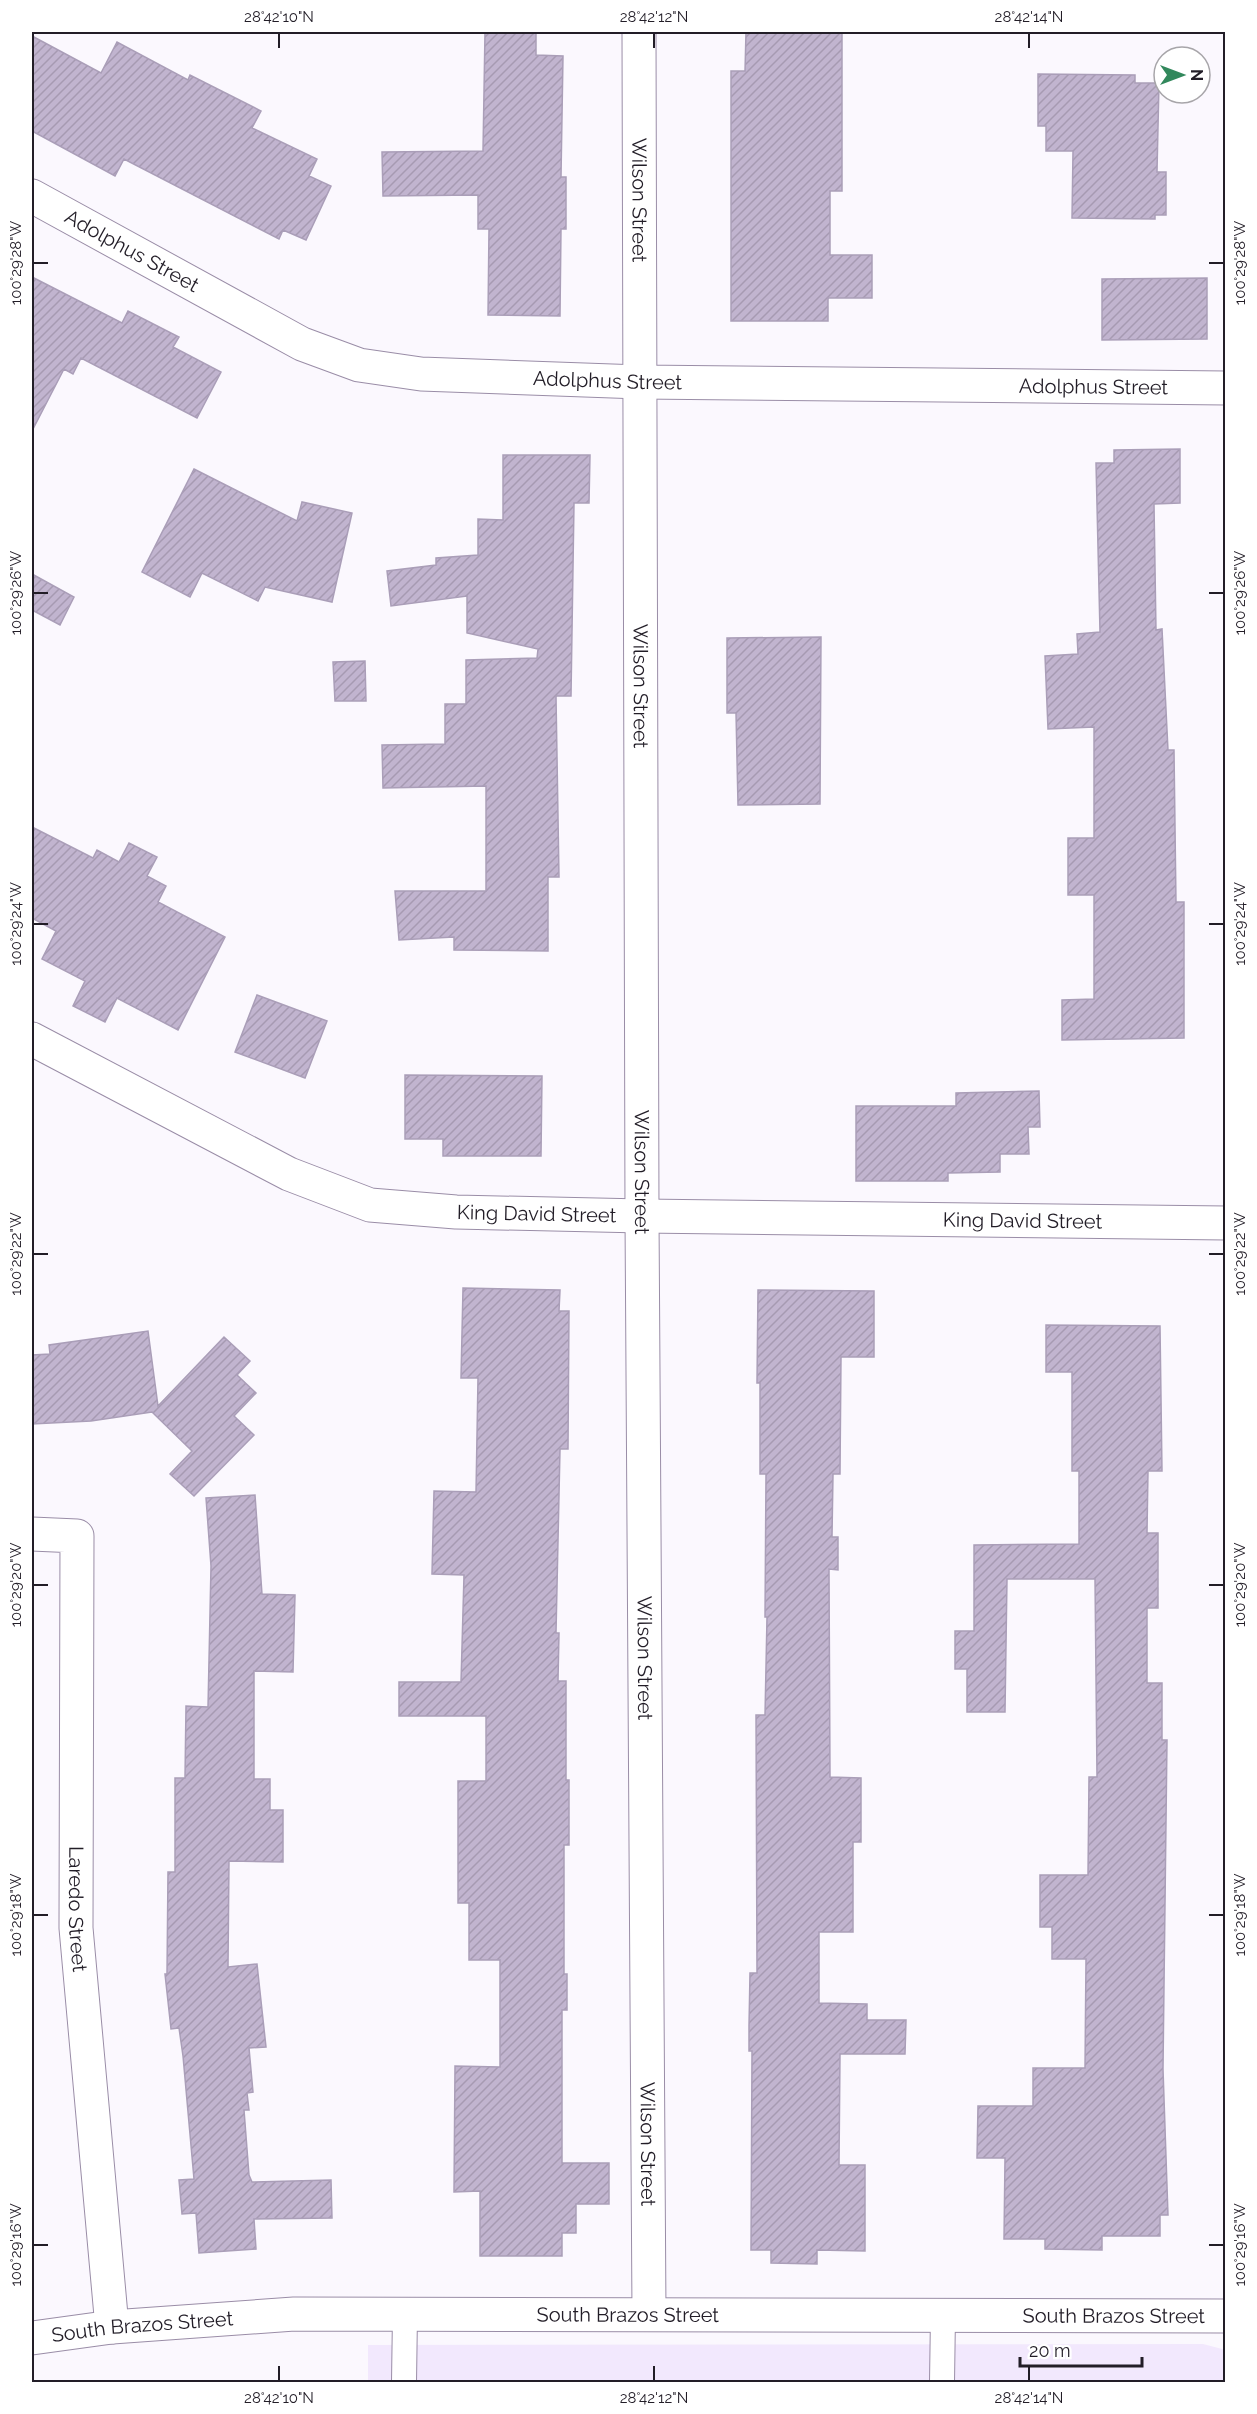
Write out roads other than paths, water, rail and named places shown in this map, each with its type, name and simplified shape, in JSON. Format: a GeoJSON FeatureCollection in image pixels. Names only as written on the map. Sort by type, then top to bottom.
{"type":"FeatureCollection","features":[{"type":"Feature","properties":{"kind":"street","name":"Wilson Street"},"geometry":{"type":"LineString","coordinates":[[639,32],[642,1216],[649,2314]]}},
{"type":"Feature","properties":{"kind":"street","name":"Adolphus Street"},"geometry":{"type":"LineString","coordinates":[[32,196],[302,344],[359,365],[421,374],[640,382],[1226,388]]}},
{"type":"Feature","properties":{"kind":"street","name":"King David Street"},"geometry":{"type":"LineString","coordinates":[[32,1039],[289,1174],[370,1205],[456,1212],[642,1216],[1226,1223]]}},
{"type":"Feature","properties":{"kind":"street","name":"Laredo Street"},"geometry":{"type":"LineString","coordinates":[[32,1534],[77,1536],[76,1928],[112,2327]]}},
{"type":"Feature","properties":{"kind":"street","name":"South Brazos Street"},"geometry":{"type":"LineString","coordinates":[[32,2338],[112,2327],[294,2314],[1226,2316]]}},
{"type":"Feature","properties":{"kind":"lane"},"geometry":{"type":"LineString","coordinates":[[404,2382],[405,2314]]}},
{"type":"Feature","properties":{"kind":"lane"},"geometry":{"type":"LineString","coordinates":[[942,2382],[943,2315]]}}]}
